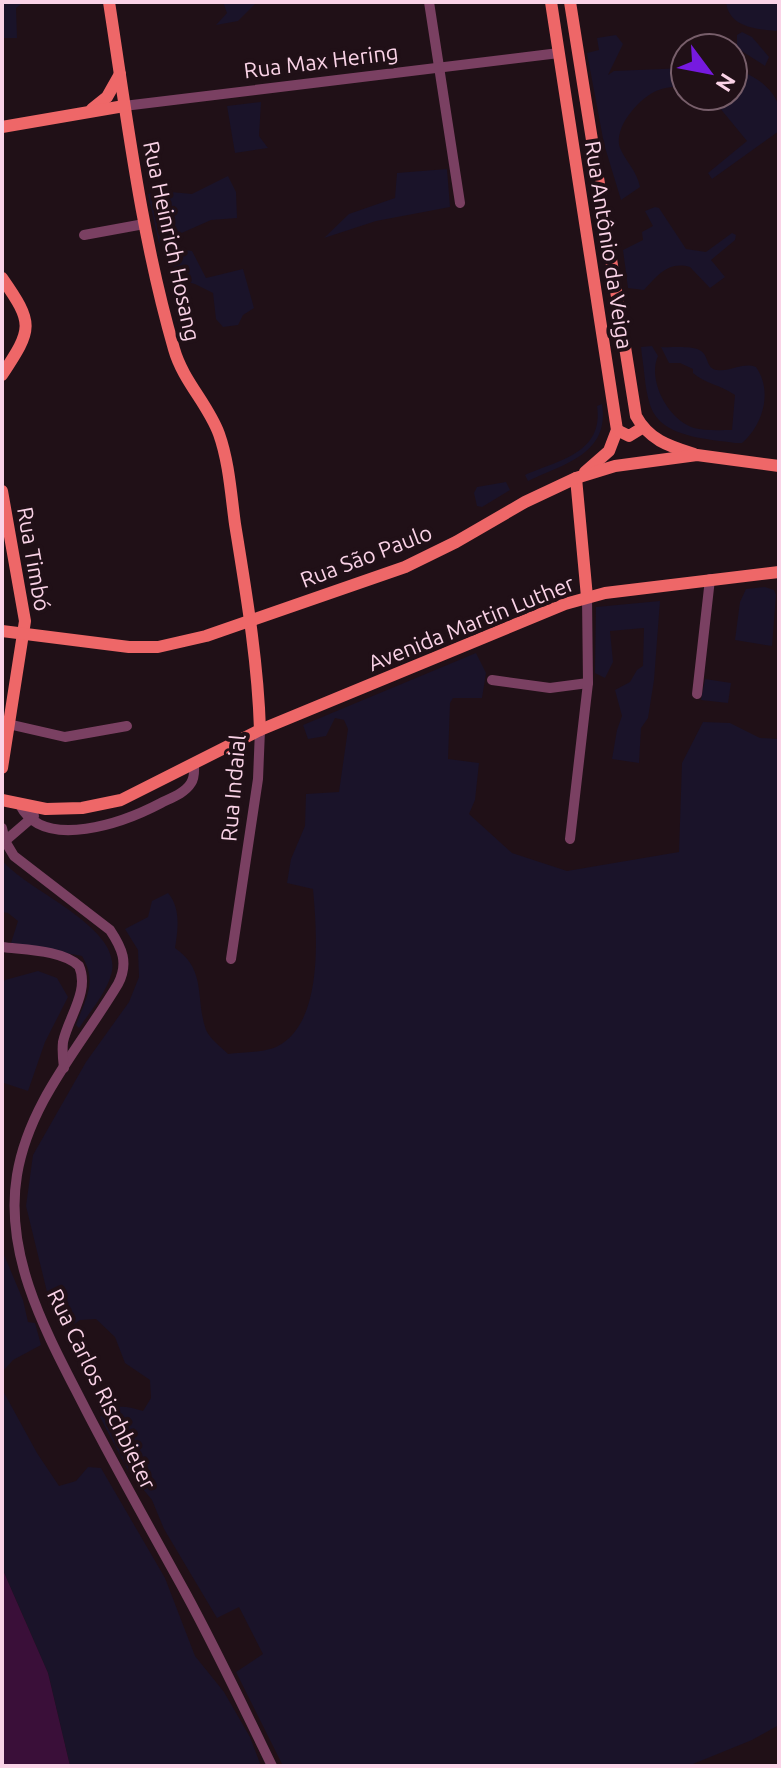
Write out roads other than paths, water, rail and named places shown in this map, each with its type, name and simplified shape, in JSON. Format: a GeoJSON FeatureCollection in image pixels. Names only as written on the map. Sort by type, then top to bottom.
{"type":"FeatureCollection","features":[{"type":"Feature","properties":{"kind":"main road","name":"Rua Heinrich Hosang"},"geometry":{"type":"LineString","coordinates":[[109,2],[144,224],[180,369],[220,436],[248,620]]}},
{"type":"Feature","properties":{"kind":"main road","name":"Rua Antônio da Veiga"},"geometry":{"type":"LineString","coordinates":[[551,2],[617,430]]}},
{"type":"Feature","properties":{"kind":"main road","name":"Rua Antônio da Veiga"},"geometry":{"type":"LineString","coordinates":[[570,2],[636,416],[642,428]]}},
{"type":"Feature","properties":{"kind":"main road"},"geometry":{"type":"LineString","coordinates":[[559,53],[578,50]]}},
{"type":"Feature","properties":{"kind":"main road"},"geometry":{"type":"LineString","coordinates":[[89,111],[107,97],[120,74]]}},
{"type":"Feature","properties":{"kind":"main road","name":"Rua Max Hering"},"geometry":{"type":"LineString","coordinates":[[2,127],[124,106]]}},
{"type":"Feature","properties":{"kind":"main road"},"geometry":{"type":"LineString","coordinates":[[2,278],[20,302],[26,330],[21,348],[2,375]]}},
{"type":"Feature","properties":{"kind":"main road"},"geometry":{"type":"LineString","coordinates":[[587,597],[576,478],[609,451],[617,430],[625,436],[633,436],[642,428],[665,445],[697,455]]}},
{"type":"Feature","properties":{"kind":"main road","name":"Rua São Paulo"},"geometry":{"type":"LineString","coordinates":[[3,631],[129,647],[158,647],[206,636],[405,567],[525,502],[576,478],[615,466],[697,455],[779,466]]}},
{"type":"Feature","properties":{"kind":"main road","name":"Rua Timbó"},"geometry":{"type":"LineString","coordinates":[[2,491],[25,613],[25,634]]}},
{"type":"Feature","properties":{"kind":"main road","name":"Avenida Martin Luther"},"geometry":{"type":"LineString","coordinates":[[2,800],[46,809],[82,808],[121,800],[260,730],[587,597],[779,572]]}},
{"type":"Feature","properties":{"kind":"main road","name":"Rua Indaial"},"geometry":{"type":"LineString","coordinates":[[248,620],[260,730]]}},
{"type":"Feature","properties":{"kind":"main road"},"geometry":{"type":"LineString","coordinates":[[3,631],[19,662]]}},
{"type":"Feature","properties":{"kind":"main road"},"geometry":{"type":"LineString","coordinates":[[2,768],[25,634]]}},
{"type":"Feature","properties":{"kind":"street"},"geometry":{"type":"LineString","coordinates":[[429,2],[460,203]]}},
{"type":"Feature","properties":{"kind":"street","name":"Rua Max Hering"},"geometry":{"type":"LineString","coordinates":[[124,106],[559,53]]}},
{"type":"Feature","properties":{"kind":"street"},"geometry":{"type":"LineString","coordinates":[[84,235],[144,224]]}},
{"type":"Feature","properties":{"kind":"street"},"geometry":{"type":"LineString","coordinates":[[697,694],[710,579]]}},
{"type":"Feature","properties":{"kind":"street"},"geometry":{"type":"LineString","coordinates":[[570,839],[588,683],[587,597]]}},
{"type":"Feature","properties":{"kind":"street"},"geometry":{"type":"LineString","coordinates":[[492,680],[550,688],[588,683]]}},
{"type":"Feature","properties":{"kind":"street"},"geometry":{"type":"LineString","coordinates":[[8,724],[65,737],[127,726]]}},
{"type":"Feature","properties":{"kind":"street","name":"Rua Indaial"},"geometry":{"type":"LineString","coordinates":[[231,959],[258,779],[260,730]]}},
{"type":"Feature","properties":{"kind":"street","name":"Avenida Martin Luther"},"geometry":{"type":"LineString","coordinates":[[29,820],[58,830],[114,824],[186,789],[194,777],[194,765]]}},
{"type":"Feature","properties":{"kind":"street"},"geometry":{"type":"LineString","coordinates":[[20,805],[29,820]]}},
{"type":"Feature","properties":{"kind":"street"},"geometry":{"type":"LineString","coordinates":[[2,828],[5,841],[46,809]]}},
{"type":"Feature","properties":{"kind":"street","name":"Rua Carlos Rischbieter"},"geometry":{"type":"LineString","coordinates":[[5,841],[14,856],[110,930],[125,960],[124,974],[38,1107],[17,1174],[15,1215],[24,1269],[33,1298],[67,1373],[203,1627],[272,1766]]}},
{"type":"Feature","properties":{"kind":"street"},"geometry":{"type":"LineString","coordinates":[[2,947],[57,956],[79,966],[82,989],[63,1044],[64,1068]]}}]}
